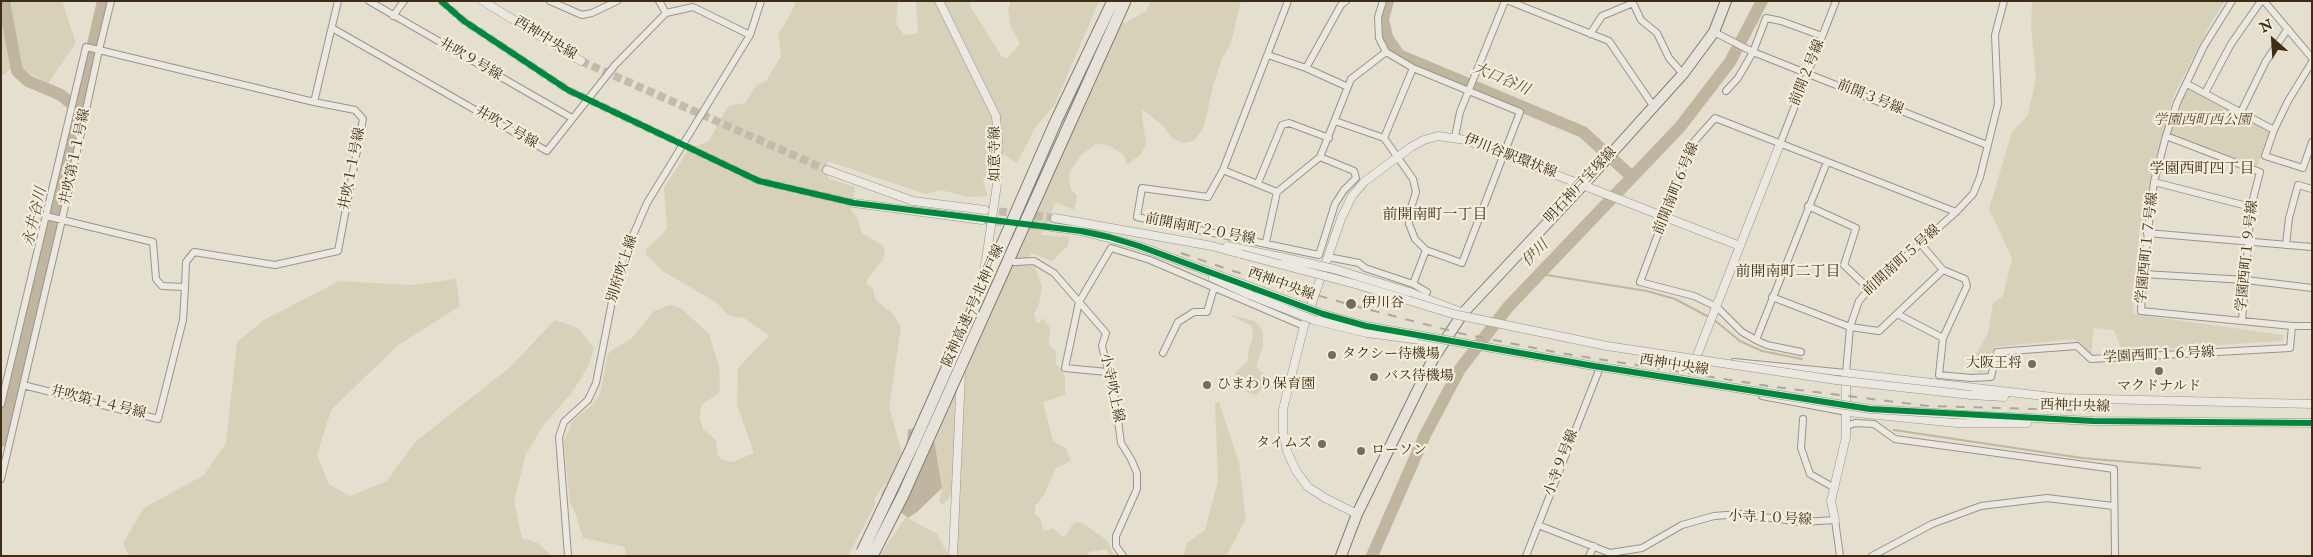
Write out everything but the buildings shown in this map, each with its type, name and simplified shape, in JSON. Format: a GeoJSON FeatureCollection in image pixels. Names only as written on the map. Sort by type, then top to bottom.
{"type":"FeatureCollection","features":[{"type":"Feature","properties":{"kind":"highway","name":"阪神高速7号北神戸線"},"geometry":{"type":"LineString","coordinates":[[865,554],[1056,121],[1113,1]]}},
{"type":"Feature","properties":{"kind":"highway","name":"阪神高速7号北神戸線"},"geometry":{"type":"LineString","coordinates":[[865,554],[903,496],[1125,1]]}},
{"type":"Feature","properties":{"kind":"main road","name":"明石神戸宝塚線"},"geometry":{"type":"LineString","coordinates":[[1341,556],[1357,514],[1463,313],[1586,186],[1610,154],[1654,107],[1717,34],[1726,1]]}},
{"type":"Feature","properties":{"kind":"street","name":"井吹第１１号線"},"geometry":{"type":"LineString","coordinates":[[1,479],[62,220],[98,50],[111,1]]}},
{"type":"Feature","properties":{"kind":"street"},"geometry":{"type":"LineString","coordinates":[[1,404],[88,48],[314,102],[338,1]]}},
{"type":"Feature","properties":{"kind":"street","name":"井吹９号線"},"geometry":{"type":"LineString","coordinates":[[369,1],[572,118]]}},
{"type":"Feature","properties":{"kind":"street"},"geometry":{"type":"LineString","coordinates":[[393,16],[404,1]]}},
{"type":"Feature","properties":{"kind":"street","name":"西神中央線"},"geometry":{"type":"LineString","coordinates":[[483,1],[582,62]]}},
{"type":"Feature","properties":{"kind":"street"},"geometry":{"type":"LineString","coordinates":[[550,1],[582,15],[592,13],[617,1]]}},
{"type":"Feature","properties":{"kind":"street"},"geometry":{"type":"LineString","coordinates":[[659,1],[666,13],[693,7],[750,35]]}},
{"type":"Feature","properties":{"kind":"street","name":"別府吹上線"},"geometry":{"type":"LineString","coordinates":[[568,556],[559,437],[564,422],[588,400],[596,383],[615,286],[624,256],[648,203],[750,35],[761,1]]}},
{"type":"Feature","properties":{"kind":"street","name":"如意寺線"},"geometry":{"type":"LineString","coordinates":[[938,1],[996,116],[997,184],[986,260],[962,361],[953,556]]}},
{"type":"Feature","properties":{"kind":"street","name":"前開南町２０号線"},"geometry":{"type":"LineString","coordinates":[[1288,1],[1223,170],[1208,197],[1142,188],[1137,217],[1266,242],[1319,255],[1335,204],[1344,190],[1356,178],[1354,170],[1320,157]]}},
{"type":"Feature","properties":{"kind":"street"},"geometry":{"type":"LineString","coordinates":[[1306,68],[1341,5],[1346,1]]}},
{"type":"Feature","properties":{"kind":"street"},"geometry":{"type":"LineString","coordinates":[[1334,121],[1384,138],[1413,179],[1416,192],[1410,211],[1409,224],[1415,240],[1426,250],[1462,263],[1520,112],[1413,68],[1386,52],[1379,38],[1378,17],[1383,1]]}},
{"type":"Feature","properties":{"kind":"street"},"geometry":{"type":"LineString","coordinates":[[1455,137],[1460,112],[1468,89],[1507,1],[1609,42],[1654,107]]}},
{"type":"Feature","properties":{"kind":"street","name":"前開２号線"},"geometry":{"type":"LineString","coordinates":[[1780,144],[1836,1]]}},
{"type":"Feature","properties":{"kind":"street","name":"前開南町５号線"},"geometry":{"type":"LineString","coordinates":[[1846,373],[1850,327],[1859,301],[1868,289],[1956,212],[1973,194],[1980,177],[1998,104],[1995,35],[2004,1]]}},
{"type":"Feature","properties":{"kind":"street","name":"学園西町１７号線"},"geometry":{"type":"LineString","coordinates":[[2232,1],[2204,46],[2166,136],[2154,182],[2147,233],[2141,311],[2242,322],[2312,326]]}},
{"type":"Feature","properties":{"kind":"street"},"geometry":{"type":"LineString","coordinates":[[2205,93],[2231,44],[2263,1],[2312,58]]}},
{"type":"Feature","properties":{"kind":"street"},"geometry":{"type":"LineString","coordinates":[[1590,34],[1602,16],[1633,3],[1641,20],[1657,33],[1669,58],[1683,74]]}},
{"type":"Feature","properties":{"kind":"street","name":"井吹７号線"},"geometry":{"type":"LineString","coordinates":[[332,28],[547,151],[615,65],[666,13]]}},
{"type":"Feature","properties":{"kind":"street"},"geometry":{"type":"LineString","coordinates":[[1726,91],[1738,78],[1753,52],[1766,18],[1781,20],[1822,36]]}},
{"type":"Feature","properties":{"kind":"street"},"geometry":{"type":"LineString","coordinates":[[2241,112],[2266,61],[2287,30]]}},
{"type":"Feature","properties":{"kind":"street","name":"前開３号線"},"geometry":{"type":"LineString","coordinates":[[1717,34],[1753,52],[1987,145]]}},
{"type":"Feature","properties":{"kind":"street"},"geometry":{"type":"LineString","coordinates":[[1266,242],[1277,192],[1320,157],[1351,79],[1386,52]]}},
{"type":"Feature","properties":{"kind":"street"},"geometry":{"type":"LineString","coordinates":[[1268,55],[1306,68],[1348,88]]}},
{"type":"Feature","properties":{"kind":"street"},"geometry":{"type":"LineString","coordinates":[[2312,62],[2274,130],[2265,156],[2303,168],[2312,142]]}},
{"type":"Feature","properties":{"kind":"street"},"geometry":{"type":"LineString","coordinates":[[1384,138],[1413,68]]}},
{"type":"Feature","properties":{"kind":"street"},"geometry":{"type":"LineString","coordinates":[[2187,84],[2274,130]]}},
{"type":"Feature","properties":{"kind":"street","name":"井吹１１号線"},"geometry":{"type":"LineString","coordinates":[[185,288],[186,262],[194,252],[275,265],[338,251],[363,119],[355,110],[314,102]]}},
{"type":"Feature","properties":{"kind":"street","name":"前開南町６号線"},"geometry":{"type":"LineString","coordinates":[[1801,352],[1767,345],[1742,332],[1716,309],[1678,291],[1640,282],[1692,144],[1715,118],[1956,212]]}},
{"type":"Feature","properties":{"kind":"street"},"geometry":{"type":"LineString","coordinates":[[1258,183],[1282,125],[1289,122],[1329,138]]}},
{"type":"Feature","properties":{"kind":"street","name":"伊川谷駅環状線"},"geometry":{"type":"LineString","coordinates":[[1357,514],[1325,498],[1308,486],[1296,471],[1287,451],[1283,431],[1283,409],[1304,326],[1341,219],[1352,196],[1364,182],[1398,156],[1424,140],[1438,136],[1455,137],[1504,154],[1740,246]]}},
{"type":"Feature","properties":{"kind":"street","name":"学園西町１９号線"},"geometry":{"type":"LineString","coordinates":[[2166,136],[2260,172],[2251,207],[2242,322]]}},
{"type":"Feature","properties":{"kind":"street"},"geometry":{"type":"LineString","coordinates":[[1696,358],[1780,144]]}},
{"type":"Feature","properties":{"kind":"street"},"geometry":{"type":"LineString","coordinates":[[1756,340],[1827,162]]}},
{"type":"Feature","properties":{"kind":"street"},"geometry":{"type":"LineString","coordinates":[[827,170],[913,201],[985,210]]}},
{"type":"Feature","properties":{"kind":"street"},"geometry":{"type":"LineString","coordinates":[[1223,170],[1277,192]]}},
{"type":"Feature","properties":{"kind":"street"},"geometry":{"type":"LineString","coordinates":[[2154,182],[2251,207]]}},
{"type":"Feature","properties":{"kind":"street"},"geometry":{"type":"LineString","coordinates":[[2286,245],[2288,218],[2298,185],[2312,189]]}},
{"type":"Feature","properties":{"kind":"street"},"geometry":{"type":"LineString","coordinates":[[854,203],[982,220]]}},
{"type":"Feature","properties":{"kind":"street"},"geometry":{"type":"LineString","coordinates":[[1808,206],[1856,228],[1844,265],[1868,289]]}},
{"type":"Feature","properties":{"kind":"street"},"geometry":{"type":"LineString","coordinates":[[46,216],[153,242],[156,279],[162,286],[185,288]]}},
{"type":"Feature","properties":{"kind":"street","name":"西神中央線"},"geometry":{"type":"LineString","coordinates":[[1055,218],[1212,246],[1355,284],[1453,314],[1607,346],[1855,383],[1971,395],[2312,404]]}},
{"type":"Feature","properties":{"kind":"street","name":"西神中央線"},"geometry":{"type":"LineString","coordinates":[[1051,227],[1109,237],[1158,253],[1323,314],[1366,326],[1594,366],[1870,409],[2093,421],[2312,423]]}},
{"type":"Feature","properties":{"kind":"street"},"geometry":{"type":"LineString","coordinates":[[1142,232],[1227,245],[1427,292]]}},
{"type":"Feature","properties":{"kind":"street"},"geometry":{"type":"LineString","coordinates":[[2147,233],[2312,248]]}},
{"type":"Feature","properties":{"kind":"street"},"geometry":{"type":"LineString","coordinates":[[1897,314],[1943,338],[1967,286],[1965,279],[1943,270],[1920,243]]}},
{"type":"Feature","properties":{"kind":"street"},"geometry":{"type":"LineString","coordinates":[[1107,372],[1065,368],[1079,302],[1111,248],[1150,260],[1304,326]]}},
{"type":"Feature","properties":{"kind":"street"},"geometry":{"type":"LineString","coordinates":[[1411,288],[1426,250]]}},
{"type":"Feature","properties":{"kind":"street"},"geometry":{"type":"LineString","coordinates":[[1158,253],[1250,296],[1314,320],[1367,333],[1447,343]]}},
{"type":"Feature","properties":{"kind":"street"},"geometry":{"type":"LineString","coordinates":[[1328,257],[1359,263],[1463,313]]}},
{"type":"Feature","properties":{"kind":"street","name":"小寺吹上線"},"geometry":{"type":"LineString","coordinates":[[1015,262],[1034,261],[1054,273],[1106,333],[1102,346],[1115,398],[1121,443],[1131,459],[1136,473],[1137,489],[1116,536],[1116,546],[1123,556]]}},
{"type":"Feature","properties":{"kind":"street"},"geometry":{"type":"LineString","coordinates":[[1772,297],[1850,327],[1879,331],[1943,270]]}},
{"type":"Feature","properties":{"kind":"street"},"geometry":{"type":"LineString","coordinates":[[2143,274],[2246,280],[2312,288]]}},
{"type":"Feature","properties":{"kind":"street","name":"井吹第１４号線"},"geometry":{"type":"LineString","coordinates":[[24,385],[158,419],[183,320],[185,288]]}},
{"type":"Feature","properties":{"kind":"street"},"geometry":{"type":"LineString","coordinates":[[1163,353],[1178,322],[1194,312],[1207,312],[1214,288]]}},
{"type":"Feature","properties":{"kind":"street","name":"西神中央線"},"geometry":{"type":"LineString","coordinates":[[1463,313],[1537,330],[1696,358],[1846,373]]}},
{"type":"Feature","properties":{"kind":"street","name":"学園西町１６号線"},"geometry":{"type":"LineString","coordinates":[[1943,338],[1939,375],[1971,378],[1991,377],[1997,352],[2077,346],[2091,360],[2290,348],[2292,326]]}},
{"type":"Feature","properties":{"kind":"street","name":"西神中央線"},"geometry":{"type":"LineString","coordinates":[[1447,343],[1847,412]]}},
{"type":"Feature","properties":{"kind":"street","name":"小寺９号線"},"geometry":{"type":"LineString","coordinates":[[1526,556],[1598,370]]}},
{"type":"Feature","properties":{"kind":"street"},"geometry":{"type":"LineString","coordinates":[[1840,556],[1831,501],[1833,487],[1840,468],[1847,426],[1846,373],[2061,398]]}},
{"type":"Feature","properties":{"kind":"street"},"geometry":{"type":"LineString","coordinates":[[1847,412],[1957,423],[2093,421]]}},
{"type":"Feature","properties":{"kind":"street"},"geometry":{"type":"LineString","coordinates":[[1803,419],[1801,448],[1810,474],[1833,487]]}},
{"type":"Feature","properties":{"kind":"street"},"geometry":{"type":"LineString","coordinates":[[1847,426],[1874,424],[1895,439],[2114,469],[2112,506],[2114,556]]}},
{"type":"Feature","properties":{"kind":"street"},"geometry":{"type":"LineString","coordinates":[[1872,556],[1932,524],[1981,506],[2047,498],[2112,506]]}},
{"type":"Feature","properties":{"kind":"street","name":"小寺１０号線"},"geometry":{"type":"LineString","coordinates":[[1538,524],[1611,554],[1642,548],[1682,525],[1714,516],[1740,514],[1802,522],[1835,520]]}},
{"type":"Feature","properties":{"kind":"street"},"geometry":{"type":"LineString","coordinates":[[1589,556],[1594,546]]}},
{"type":"Feature","properties":{"kind":"green space"},"geometry":{"type":"Polygon","coordinates":[[[9,1],[62,1],[76,43],[48,83],[19,67],[9,1]]]}},
{"type":"Feature","properties":{"kind":"green space"},"geometry":{"type":"Polygon","coordinates":[[[796,1],[898,1],[896,24],[904,35],[918,33],[916,1],[969,1],[971,8],[1002,57],[1007,58],[1020,44],[1011,27],[1008,9],[1011,1],[1099,1],[1054,106],[1035,128],[1017,163],[1003,154],[989,170],[983,181],[988,196],[967,197],[941,190],[925,194],[827,161],[828,178],[855,187],[851,210],[857,217],[862,233],[882,245],[885,249],[883,260],[868,278],[866,284],[873,288],[876,300],[893,314],[901,328],[889,406],[902,453],[888,483],[884,485],[875,498],[875,505],[848,556],[625,556],[625,547],[583,538],[575,512],[570,503],[564,441],[573,420],[592,405],[600,394],[608,354],[631,339],[654,311],[670,305],[681,308],[709,334],[719,367],[720,389],[718,394],[701,407],[700,418],[703,429],[716,440],[718,456],[723,460],[733,462],[754,453],[737,405],[738,368],[769,336],[744,318],[729,316],[717,303],[661,270],[646,254],[647,248],[667,228],[664,188],[689,149],[709,141],[728,106],[745,103],[757,85],[766,81],[781,56],[778,34],[788,19],[796,1]]]}},
{"type":"Feature","properties":{"kind":"green space"},"geometry":{"type":"Polygon","coordinates":[[[1151,1],[1241,1],[1231,43],[1221,61],[1213,86],[1204,127],[1195,140],[1184,143],[1173,139],[1163,126],[1141,108],[1146,144],[1141,154],[1127,165],[1123,154],[1107,145],[1096,144],[1082,154],[1069,173],[1070,188],[1077,196],[1074,210],[1056,202],[1041,235],[1069,237],[1068,246],[1052,261],[1032,253],[1028,259],[1034,265],[1042,286],[1039,304],[1034,314],[1038,324],[1043,318],[1050,328],[1049,344],[1056,352],[1056,365],[1062,370],[1065,378],[1065,395],[1043,402],[1053,441],[1066,448],[1071,461],[1056,468],[1044,495],[1035,506],[1035,514],[1040,518],[1044,531],[1053,528],[1063,537],[1072,525],[1077,522],[1084,524],[1108,541],[1114,556],[1110,556],[1106,549],[1089,552],[1088,556],[959,556],[957,550],[964,376],[1025,235],[1122,23],[1146,11],[1151,1]]]}},
{"type":"Feature","properties":{"kind":"green space"},"geometry":{"type":"Polygon","coordinates":[[[2032,1],[2225,1],[2214,17],[2174,95],[2153,169],[2139,235],[2133,314],[2284,335],[2283,341],[2122,351],[2114,330],[2094,328],[2091,355],[2074,339],[1994,347],[1986,372],[1978,373],[1976,354],[1988,333],[1993,303],[2003,296],[2012,258],[1989,209],[2012,132],[2028,115],[2036,77],[2031,26],[2032,1]]]}},
{"type":"Feature","properties":{"kind":"green space"},"geometry":{"type":"Polygon","coordinates":[[[1,12],[12,67],[1,77],[1,12]]]}},
{"type":"Feature","properties":{"kind":"green space","name":"学園西町西公園"},"geometry":{"type":"Polygon","coordinates":[[[2191,88],[2267,129],[2270,134],[2257,166],[2173,136],[2170,131],[2186,90],[2191,88]]]}},
{"type":"Feature","properties":{"kind":"green space"},"geometry":{"type":"Polygon","coordinates":[[[456,279],[460,306],[397,346],[331,410],[317,455],[329,484],[350,496],[387,481],[415,442],[509,368],[555,320],[578,328],[594,348],[588,367],[570,395],[545,423],[526,454],[514,501],[522,538],[538,543],[552,556],[129,556],[123,543],[144,508],[204,475],[226,443],[237,342],[264,320],[339,281],[412,285],[456,279]]]}},
{"type":"Feature","properties":{"kind":"green space"},"geometry":{"type":"Polygon","coordinates":[[[1230,315],[1255,321],[1263,332],[1263,346],[1256,366],[1263,373],[1264,381],[1261,390],[1255,395],[1241,389],[1235,373],[1247,362],[1253,337],[1252,326],[1230,315]]]}},
{"type":"Feature","properties":{"kind":"green space"},"geometry":{"type":"Polygon","coordinates":[[[956,392],[954,474],[950,497],[943,505],[939,501],[942,488],[934,443],[956,392]]]}},
{"type":"Feature","properties":{"kind":"green space"},"geometry":{"type":"Polygon","coordinates":[[[1219,402],[1239,463],[1246,519],[1226,556],[1183,556],[1187,543],[1205,530],[1218,481],[1215,403],[1219,402]]]}},
{"type":"Feature","properties":{"kind":"green space"},"geometry":{"type":"Polygon","coordinates":[[[906,517],[937,534],[949,556],[879,556],[906,517]]]}},
{"type":"Feature","properties":{"kind":"shaded area"},"geometry":{"type":"Polygon","coordinates":[[[931,422],[942,488],[908,518],[881,496],[885,487],[894,485],[906,457],[908,430],[931,422]]]}},
{"type":"Feature","properties":{"kind":"waterway"},"geometry":{"type":"LineString","coordinates":[[4,1],[17,71],[28,81],[61,95],[78,109]]}},
{"type":"Feature","properties":{"kind":"waterway","name":"永井谷川"},"geometry":{"type":"LineString","coordinates":[[1,441],[103,1]]}},
{"type":"Feature","properties":{"kind":"waterway","name":"大口谷川"},"geometry":{"type":"LineString","coordinates":[[1388,1],[1383,19],[1387,37],[1399,55],[1583,132],[1631,176]]}},
{"type":"Feature","properties":{"kind":"waterway","name":"伊川"},"geometry":{"type":"LineString","coordinates":[[1372,556],[1425,435],[1460,369],[1508,307],[1680,127],[1730,62],[1762,1]]}},
{"type":"Feature","properties":{"kind":"waterway"},"geometry":{"type":"LineString","coordinates":[[1540,274],[1647,291],[1675,299],[1709,317]]}},
{"type":"Feature","properties":{"kind":"waterway"},"geometry":{"type":"LineString","coordinates":[[1713,319],[1740,341],[1762,351],[1802,359]]}},
{"type":"Feature","properties":{"kind":"waterway"},"geometry":{"type":"LineString","coordinates":[[1894,430],[2082,458],[2200,468]]}},
{"type":"Feature","properties":{"kind":"tunnel"},"geometry":{"type":"LineString","coordinates":[[441,1],[464,21],[568,90],[759,181],[854,203]]}},
{"type":"Feature","properties":{"kind":"tunnel"},"geometry":{"type":"LineString","coordinates":[[581,61],[827,170]]}},
{"type":"Feature","properties":{"kind":"tunnel"},"geometry":{"type":"LineString","coordinates":[[987,210],[1055,218]]}},
{"type":"Feature","properties":{"kind":"tunnel"},"geometry":{"type":"LineString","coordinates":[[982,220],[1051,227]]}},
{"type":"Feature","properties":{"kind":"railway"},"geometry":{"type":"LineString","coordinates":[[1181,253],[1233,271],[1351,305],[1459,333],[1560,353],[1775,387],[1928,406],[2102,411]]}},
{"type":"Feature","properties":{"kind":"cycle path"},"geometry":{"type":"LineString","coordinates":[[441,1],[464,21],[568,90],[759,181],[854,203],[1081,231],[1109,237],[1139,246],[1323,314],[1366,326],[1594,366],[1870,409],[2093,421],[2312,423]]}},
{"type":"Feature","properties":{"kind":"place","name":"伊川谷"},"geometry":{"type":"Point","coordinates":[1351,304]}},
{"type":"Feature","properties":{"kind":"place","name":"タクシー待機場"},"geometry":{"type":"Point","coordinates":[1332,355]}},
{"type":"Feature","properties":{"kind":"place","name":"大阪王将"},"geometry":{"type":"Point","coordinates":[2032,364]}},
{"type":"Feature","properties":{"kind":"place","name":"マクドナルド"},"geometry":{"type":"Point","coordinates":[2159,371]}},
{"type":"Feature","properties":{"kind":"place","name":"バス待機場"},"geometry":{"type":"Point","coordinates":[1374,377]}},
{"type":"Feature","properties":{"kind":"place","name":"ひまわり保育園"},"geometry":{"type":"Point","coordinates":[1207,385]}},
{"type":"Feature","properties":{"kind":"place","name":"タイムズ"},"geometry":{"type":"Point","coordinates":[1322,444]}},
{"type":"Feature","properties":{"kind":"place","name":"ローソン"},"geometry":{"type":"Point","coordinates":[1361,451]}},
{"type":"Feature","properties":{"kind":"district","name":"学園西町四丁目"},"geometry":{"type":"Point","coordinates":[2202,170]}},
{"type":"Feature","properties":{"kind":"district","name":"前開南町一丁目"},"geometry":{"type":"Point","coordinates":[1435,216]}},
{"type":"Feature","properties":{"kind":"district","name":"前開南町二丁目"},"geometry":{"type":"Point","coordinates":[1788,273]}}]}
